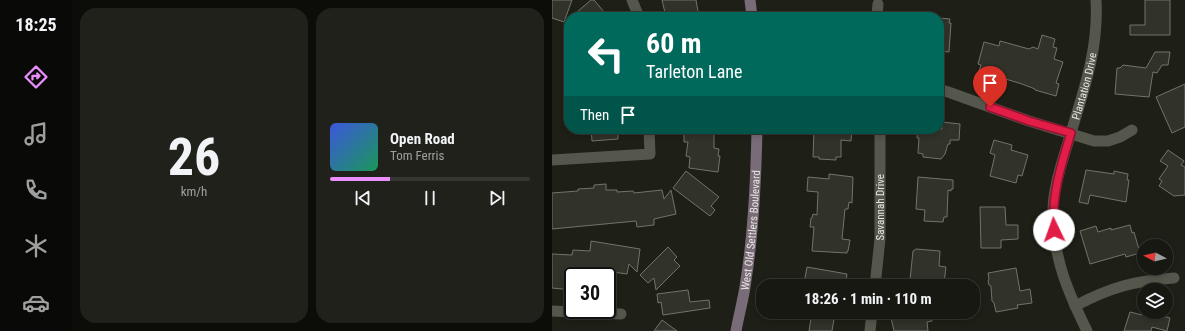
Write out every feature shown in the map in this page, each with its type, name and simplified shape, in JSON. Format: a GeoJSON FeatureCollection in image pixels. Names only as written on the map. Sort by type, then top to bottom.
{"type":"FeatureCollection","features":[{"type":"Feature","properties":{"kind":"main road"},"geometry":{"type":"LineString","coordinates":[[750,0],[751,12]]}},
{"type":"Feature","properties":{"kind":"main road","name":"West Old Settlers Boulevard"},"geometry":{"type":"LineString","coordinates":[[736,331],[746,280],[750,246],[757,134]]}},
{"type":"Feature","properties":{"kind":"street"},"geometry":{"type":"LineString","coordinates":[[632,0],[637,12]]}},
{"type":"Feature","properties":{"kind":"street","name":"Plantation Drive"},"geometry":{"type":"LineString","coordinates":[[1087,331],[1066,286],[1060,266],[1056,246],[1053,215],[1054,196],[1058,177],[1092,61],[1096,34],[1096,0]]}},
{"type":"Feature","properties":{"kind":"street"},"geometry":{"type":"LineString","coordinates":[[877,12],[878,4]]}},
{"type":"Feature","properties":{"kind":"street"},"geometry":{"type":"LineString","coordinates":[[944,91],[951,92],[1029,121],[1100,141],[1120,138],[1132,130]]}},
{"type":"Feature","properties":{"kind":"street"},"geometry":{"type":"LineString","coordinates":[[552,160],[650,154],[649,134]]}},
{"type":"Feature","properties":{"kind":"street","name":"Savannah Drive"},"geometry":{"type":"LineString","coordinates":[[876,279],[880,239],[880,134]]}},
{"type":"Feature","properties":{"kind":"street"},"geometry":{"type":"LineString","coordinates":[[1075,306],[1109,289],[1147,280],[1174,278]]}},
{"type":"Feature","properties":{"kind":"street"},"geometry":{"type":"LineString","coordinates":[[552,311],[621,314]]}},
{"type":"Feature","properties":{"kind":"street"},"geometry":{"type":"LineString","coordinates":[[870,331],[871,319]]}},
{"type":"Feature","properties":{"kind":"building"},"geometry":{"type":"Polygon","coordinates":[[[552,0],[572,0],[568,12],[564,12],[564,22],[552,18],[552,0]]]}},
{"type":"Feature","properties":{"kind":"building"},"geometry":{"type":"Polygon","coordinates":[[[591,0],[594,0],[604,12],[577,12],[591,0]]]}},
{"type":"Feature","properties":{"kind":"building"},"geometry":{"type":"Polygon","coordinates":[[[662,0],[696,0],[698,12],[665,12],[662,0]]]}},
{"type":"Feature","properties":{"kind":"building"},"geometry":{"type":"Polygon","coordinates":[[[1145,0],[1170,0],[1170,35],[1130,35],[1130,25],[1145,25],[1145,0]]]}},
{"type":"Feature","properties":{"kind":"building"},"geometry":{"type":"Polygon","coordinates":[[[944,18],[950,19],[949,23],[951,23],[949,52],[944,52],[944,18]]]}},
{"type":"Feature","properties":{"kind":"building"},"geometry":{"type":"Polygon","coordinates":[[[1042,35],[1055,39],[1053,47],[1057,48],[1054,59],[1063,62],[1056,83],[1059,84],[1056,96],[979,71],[981,65],[978,64],[984,42],[999,46],[1000,41],[1029,49],[1033,47],[1038,49],[1042,35]]]}},
{"type":"Feature","properties":{"kind":"building"},"geometry":{"type":"Polygon","coordinates":[[[1155,52],[1170,52],[1168,65],[1162,65],[1157,73],[1153,72],[1149,97],[1115,94],[1117,68],[1120,68],[1123,65],[1146,68],[1155,52]]]}},
{"type":"Feature","properties":{"kind":"building"},"geometry":{"type":"Polygon","coordinates":[[[1185,84],[1185,127],[1172,133],[1156,97],[1185,84]]]}},
{"type":"Feature","properties":{"kind":"building"},"geometry":{"type":"Polygon","coordinates":[[[944,122],[960,124],[959,140],[950,140],[950,144],[948,144],[945,154],[941,159],[923,157],[923,154],[918,153],[919,138],[917,138],[917,134],[944,134],[944,122]]]}},
{"type":"Feature","properties":{"kind":"building"},"geometry":{"type":"Polygon","coordinates":[[[591,134],[618,134],[618,139],[592,141],[591,134]]]}},
{"type":"Feature","properties":{"kind":"building"},"geometry":{"type":"Polygon","coordinates":[[[684,134],[714,134],[714,148],[719,149],[718,156],[720,156],[718,172],[689,168],[690,157],[686,156],[688,142],[684,142],[684,134]]]}},
{"type":"Feature","properties":{"kind":"building"},"geometry":{"type":"Polygon","coordinates":[[[814,134],[852,134],[851,141],[841,140],[841,157],[836,157],[836,160],[819,159],[819,157],[813,157],[814,134]]]}},
{"type":"Feature","properties":{"kind":"building"},"geometry":{"type":"Polygon","coordinates":[[[994,140],[1012,145],[1011,150],[1028,155],[1022,176],[1018,175],[1016,183],[990,176],[995,155],[990,153],[994,140]]]}},
{"type":"Feature","properties":{"kind":"building"},"geometry":{"type":"Polygon","coordinates":[[[1168,150],[1184,161],[1181,165],[1185,167],[1185,195],[1174,196],[1159,186],[1162,181],[1159,179],[1168,166],[1160,161],[1168,150]]]}},
{"type":"Feature","properties":{"kind":"building"},"geometry":{"type":"Polygon","coordinates":[[[1086,170],[1114,174],[1114,171],[1128,174],[1127,180],[1129,180],[1126,202],[1090,195],[1088,204],[1079,202],[1086,170]]]}},
{"type":"Feature","properties":{"kind":"building"},"geometry":{"type":"Polygon","coordinates":[[[686,171],[719,197],[711,206],[715,210],[710,216],[673,188],[686,171]]]}},
{"type":"Feature","properties":{"kind":"building"},"geometry":{"type":"Polygon","coordinates":[[[829,174],[853,177],[852,203],[849,202],[848,209],[845,209],[842,239],[850,240],[847,253],[812,251],[814,227],[810,227],[813,214],[817,215],[818,192],[807,191],[808,177],[829,179],[829,174]]]}},
{"type":"Feature","properties":{"kind":"building"},"geometry":{"type":"Polygon","coordinates":[[[918,177],[953,180],[953,189],[951,189],[951,191],[948,190],[947,217],[944,217],[943,222],[924,221],[925,210],[916,209],[918,177]]]}},
{"type":"Feature","properties":{"kind":"building"},"geometry":{"type":"Polygon","coordinates":[[[606,184],[606,190],[617,190],[617,192],[633,191],[634,193],[662,190],[664,199],[671,190],[676,214],[654,219],[654,225],[637,227],[636,221],[552,229],[552,193],[578,191],[578,189],[594,188],[594,185],[606,184]]]}},
{"type":"Feature","properties":{"kind":"building"},"geometry":{"type":"Polygon","coordinates":[[[980,207],[1005,207],[1006,225],[1018,225],[1018,239],[1001,240],[1001,248],[981,248],[980,207]]]}},
{"type":"Feature","properties":{"kind":"building"},"geometry":{"type":"Polygon","coordinates":[[[1130,225],[1137,242],[1137,254],[1126,257],[1125,254],[1090,264],[1080,231],[1096,226],[1098,232],[1111,228],[1111,230],[1130,225]]]}},
{"type":"Feature","properties":{"kind":"building"},"geometry":{"type":"Polygon","coordinates":[[[591,241],[640,249],[637,272],[629,264],[627,274],[616,272],[616,267],[564,267],[564,289],[552,288],[552,254],[572,255],[573,250],[590,251],[591,241]]]}},
{"type":"Feature","properties":{"kind":"building"},"geometry":{"type":"Polygon","coordinates":[[[668,247],[677,257],[674,260],[680,266],[656,290],[654,278],[648,283],[640,275],[668,247]]]}},
{"type":"Feature","properties":{"kind":"building"},"geometry":{"type":"Polygon","coordinates":[[[916,249],[940,251],[939,266],[946,267],[944,279],[910,279],[913,251],[916,249]]]}},
{"type":"Feature","properties":{"kind":"building"},"geometry":{"type":"Polygon","coordinates":[[[807,267],[847,274],[846,279],[805,279],[807,267]]]}},
{"type":"Feature","properties":{"kind":"building"},"geometry":{"type":"Polygon","coordinates":[[[1016,268],[1020,291],[1030,289],[1032,303],[1017,305],[1018,308],[996,312],[992,301],[988,273],[1016,268]]]}},
{"type":"Feature","properties":{"kind":"building"},"geometry":{"type":"Polygon","coordinates":[[[688,290],[690,302],[709,300],[710,308],[663,315],[661,302],[658,303],[657,294],[688,290]]]}},
{"type":"Feature","properties":{"kind":"building"},"geometry":{"type":"Polygon","coordinates":[[[1130,312],[1137,314],[1137,319],[1170,319],[1167,331],[1152,327],[1151,331],[1124,331],[1130,312]]]}},
{"type":"Feature","properties":{"kind":"building"},"geometry":{"type":"Polygon","coordinates":[[[811,319],[834,319],[832,331],[809,331],[811,319]]]}},
{"type":"Feature","properties":{"kind":"building"},"geometry":{"type":"Polygon","coordinates":[[[891,319],[932,319],[932,321],[927,322],[928,331],[894,331],[891,319]]]}},
{"type":"Feature","properties":{"kind":"building"},"geometry":{"type":"Polygon","coordinates":[[[662,320],[677,331],[654,331],[662,320]]]}},
{"type":"Feature","properties":{"kind":"route"},"geometry":{"type":"LineString","coordinates":[[990,107],[1029,121],[1071,133],[1063,158],[1054,196],[1054,230]]}}]}
